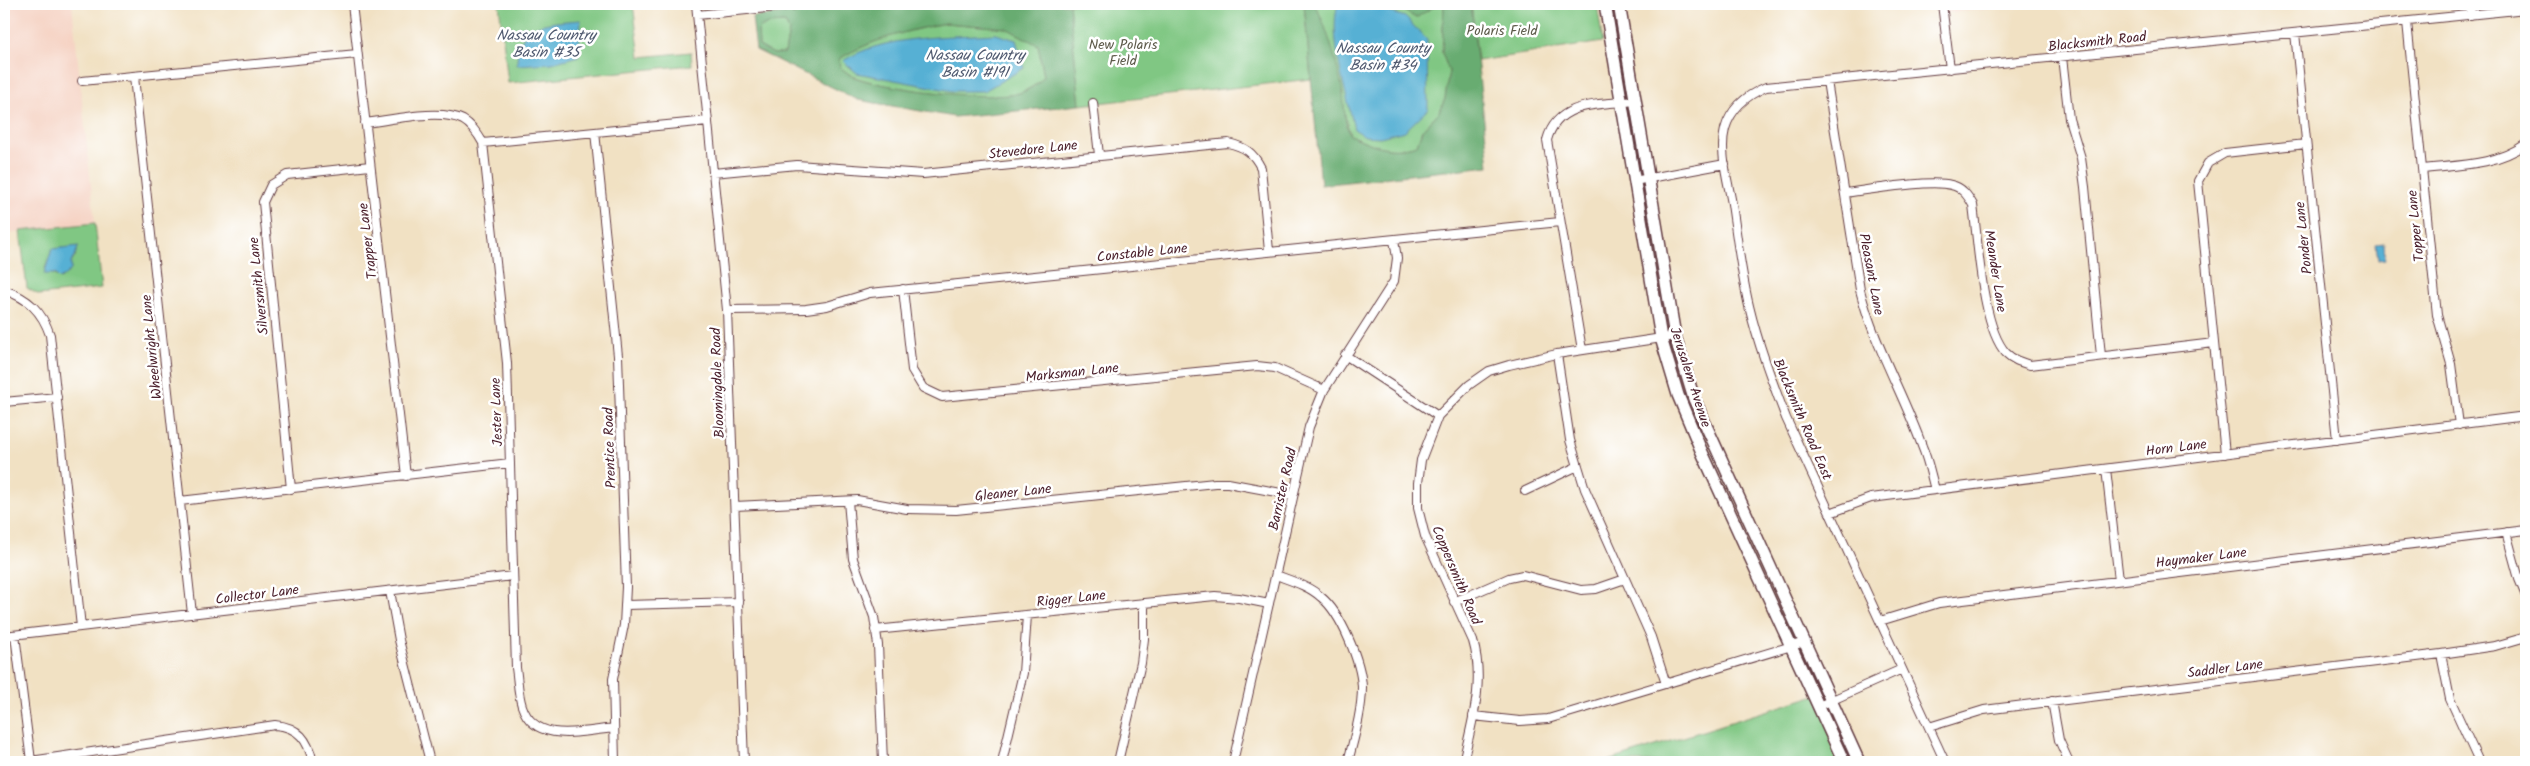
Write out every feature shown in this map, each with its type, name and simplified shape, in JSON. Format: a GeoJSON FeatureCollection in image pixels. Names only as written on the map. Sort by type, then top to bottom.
{"type":"FeatureCollection","features":[{"type":"Feature","properties":{"kind":"main road","name":"Jerusalem Avenue"},"geometry":{"type":"LineString","coordinates":[[1605,4],[1620,103],[1661,338],[1684,414],[1844,762]]}},
{"type":"Feature","properties":{"kind":"main road","name":"Jerusalem Avenue"},"geometry":{"type":"LineString","coordinates":[[1619,4],[1675,336],[1694,399],[1859,762]]}},
{"type":"Feature","properties":{"kind":"main road"},"geometry":{"type":"LineString","coordinates":[[1734,523],[1747,516]]}},
{"type":"Feature","properties":{"kind":"street","name":"Trapper Lane"},"geometry":{"type":"LineString","coordinates":[[352,4],[406,476]]}},
{"type":"Feature","properties":{"kind":"street","name":"Bloomingdale Road"},"geometry":{"type":"LineString","coordinates":[[696,4],[727,310],[744,762]]}},
{"type":"Feature","properties":{"kind":"street"},"geometry":{"type":"LineString","coordinates":[[697,15],[806,4]]}},
{"type":"Feature","properties":{"kind":"street"},"geometry":{"type":"LineString","coordinates":[[1942,4],[1950,68]]}},
{"type":"Feature","properties":{"kind":"street"},"geometry":{"type":"LineString","coordinates":[[2470,4],[2471,15]]}},
{"type":"Feature","properties":{"kind":"street","name":"Blacksmith Road"},"geometry":{"type":"LineString","coordinates":[[1725,164],[1726,127],[1734,110],[1746,98],[1766,88],[2526,9]]}},
{"type":"Feature","properties":{"kind":"street","name":"Topper Lane"},"geometry":{"type":"LineString","coordinates":[[2407,22],[2437,315],[2451,364],[2459,425]]}},
{"type":"Feature","properties":{"kind":"street","name":"Ponder Lane"},"geometry":{"type":"LineString","coordinates":[[2295,33],[2337,440]]}},
{"type":"Feature","properties":{"kind":"street"},"geometry":{"type":"LineString","coordinates":[[82,82],[358,54]]}},
{"type":"Feature","properties":{"kind":"street"},"geometry":{"type":"LineString","coordinates":[[2062,57],[2069,119],[2081,158],[2085,187],[2101,356]]}},
{"type":"Feature","properties":{"kind":"street","name":"Wheelwright Lane"},"geometry":{"type":"LineString","coordinates":[[134,77],[192,614]]}},
{"type":"Feature","properties":{"kind":"street","name":"Pleasant Lane"},"geometry":{"type":"LineString","coordinates":[[1827,81],[1866,314],[1877,345],[1923,446],[1935,490]]}},
{"type":"Feature","properties":{"kind":"street"},"geometry":{"type":"LineString","coordinates":[[1582,350],[1547,140],[1556,120],[1563,114],[1579,108],[1635,101]]}},
{"type":"Feature","properties":{"kind":"street"},"geometry":{"type":"LineString","coordinates":[[1093,103],[1099,155]]}},
{"type":"Feature","properties":{"kind":"street"},"geometry":{"type":"LineString","coordinates":[[365,123],[448,115],[462,119],[471,126],[483,143],[708,121]]}},
{"type":"Feature","properties":{"kind":"street","name":"Prentice Road"},"geometry":{"type":"LineString","coordinates":[[595,132],[618,356],[626,606],[613,679],[615,762]]}},
{"type":"Feature","properties":{"kind":"street","name":"Stevedore Lane"},"geometry":{"type":"LineString","coordinates":[[714,173],[797,165],[923,174],[1228,142],[1243,147],[1255,156],[1261,168],[1269,251]]}},
{"type":"Feature","properties":{"kind":"street","name":"Jester Lane"},"geometry":{"type":"LineString","coordinates":[[483,143],[507,363],[516,668],[522,705],[527,717],[536,726],[550,733],[614,728]]}},
{"type":"Feature","properties":{"kind":"street"},"geometry":{"type":"LineString","coordinates":[[2225,454],[2198,192],[2200,174],[2208,162],[2225,153],[2306,144]]}},
{"type":"Feature","properties":{"kind":"street"},"geometry":{"type":"LineString","coordinates":[[2422,169],[2487,162],[2505,157],[2526,144]]}},
{"type":"Feature","properties":{"kind":"street"},"geometry":{"type":"LineString","coordinates":[[1634,181],[1725,164]]}},
{"type":"Feature","properties":{"kind":"street","name":"Blacksmith Road East"},"geometry":{"type":"LineString","coordinates":[[1725,164],[1748,303],[1756,334],[1786,418],[1902,669]]}},
{"type":"Feature","properties":{"kind":"street","name":"Silversmith Lane"},"geometry":{"type":"LineString","coordinates":[[291,489],[263,202],[271,185],[287,175],[370,166]]}},
{"type":"Feature","properties":{"kind":"street","name":"Meander Lane"},"geometry":{"type":"LineString","coordinates":[[1845,193],[1934,183],[1951,184],[1961,190],[1973,206],[1985,300],[1997,339],[2005,352],[2016,362],[2030,365],[2214,342]]}},
{"type":"Feature","properties":{"kind":"street","name":"Constable Lane"},"geometry":{"type":"LineString","coordinates":[[727,310],[806,309],[827,306],[870,292],[1560,222]]}},
{"type":"Feature","properties":{"kind":"street","name":"Barrister Road"},"geometry":{"type":"LineString","coordinates":[[1233,762],[1276,576],[1292,495],[1309,427],[1324,390],[1394,281],[1397,258],[1394,240]]}},
{"type":"Feature","properties":{"kind":"street","name":"Marksman Lane"},"geometry":{"type":"LineString","coordinates":[[903,289],[912,370],[923,388],[942,397],[1257,366],[1275,368],[1324,390]]}},
{"type":"Feature","properties":{"kind":"street"},"geometry":{"type":"LineString","coordinates":[[4,290],[24,298],[38,310],[48,328],[81,627]]}},
{"type":"Feature","properties":{"kind":"street","name":"Coppersmith Road"},"geometry":{"type":"LineString","coordinates":[[1463,762],[1480,682],[1477,657],[1473,641],[1424,536],[1418,508],[1418,483],[1421,460],[1438,416],[1469,384],[1489,372],[1519,362],[1557,354],[1675,336]]}},
{"type":"Feature","properties":{"kind":"street"},"geometry":{"type":"LineString","coordinates":[[1557,354],[1570,440],[1585,489],[1651,637],[1666,684]]}},
{"type":"Feature","properties":{"kind":"street"},"geometry":{"type":"LineString","coordinates":[[1345,355],[1438,416]]}},
{"type":"Feature","properties":{"kind":"street"},"geometry":{"type":"LineString","coordinates":[[4,402],[57,397]]}},
{"type":"Feature","properties":{"kind":"street","name":"Horn Lane"},"geometry":{"type":"LineString","coordinates":[[1830,513],[1871,498],[2526,416]]}},
{"type":"Feature","properties":{"kind":"street"},"geometry":{"type":"LineString","coordinates":[[180,501],[510,463]]}},
{"type":"Feature","properties":{"kind":"street"},"geometry":{"type":"LineString","coordinates":[[1525,491],[1578,466]]}},
{"type":"Feature","properties":{"kind":"street"},"geometry":{"type":"LineString","coordinates":[[2106,469],[2119,580]]}},
{"type":"Feature","properties":{"kind":"street","name":"Gleaner Lane"},"geometry":{"type":"LineString","coordinates":[[735,506],[857,500],[907,509],[956,510],[1215,483],[1228,483],[1292,495]]}},
{"type":"Feature","properties":{"kind":"street"},"geometry":{"type":"LineString","coordinates":[[848,501],[853,559],[869,599],[876,630],[883,762]]}},
{"type":"Feature","properties":{"kind":"street","name":"Haymaker Lane"},"geometry":{"type":"LineString","coordinates":[[1880,621],[1939,603],[2526,530]]}},
{"type":"Feature","properties":{"kind":"street"},"geometry":{"type":"LineString","coordinates":[[2506,532],[2518,579],[2526,596]]}},
{"type":"Feature","properties":{"kind":"street"},"geometry":{"type":"LineString","coordinates":[[1454,602],[1509,578],[1523,575],[1580,590],[1596,589],[1625,579]]}},
{"type":"Feature","properties":{"kind":"street","name":"Collector Lane"},"geometry":{"type":"LineString","coordinates":[[4,636],[513,576]]}},
{"type":"Feature","properties":{"kind":"street"},"geometry":{"type":"LineString","coordinates":[[1276,576],[1298,583],[1327,602],[1343,628],[1358,663],[1362,686],[1360,712],[1348,762]]}},
{"type":"Feature","properties":{"kind":"street"},"geometry":{"type":"LineString","coordinates":[[390,591],[399,640],[430,762]]}},
{"type":"Feature","properties":{"kind":"street","name":"Rigger Lane"},"geometry":{"type":"LineString","coordinates":[[876,630],[1215,596],[1239,598],[1269,604]]}},
{"type":"Feature","properties":{"kind":"street"},"geometry":{"type":"LineString","coordinates":[[626,606],[739,602]]}},
{"type":"Feature","properties":{"kind":"street"},"geometry":{"type":"LineString","coordinates":[[1118,762],[1141,663],[1144,639],[1144,603]]}},
{"type":"Feature","properties":{"kind":"street"},"geometry":{"type":"LineString","coordinates":[[1002,762],[1023,673],[1027,615]]}},
{"type":"Feature","properties":{"kind":"street"},"geometry":{"type":"LineString","coordinates":[[15,635],[28,762],[275,724],[286,726],[299,733],[310,748],[313,762]]}},
{"type":"Feature","properties":{"kind":"street","name":"Saddler Lane"},"geometry":{"type":"LineString","coordinates":[[1929,727],[1964,715],[2052,702],[2441,654],[2495,646],[2526,637]]}},
{"type":"Feature","properties":{"kind":"street"},"geometry":{"type":"LineString","coordinates":[[1473,716],[1520,721],[1548,719],[1805,642]]}},
{"type":"Feature","properties":{"kind":"street"},"geometry":{"type":"LineString","coordinates":[[2441,654],[2450,699],[2479,762]]}},
{"type":"Feature","properties":{"kind":"street"},"geometry":{"type":"LineString","coordinates":[[1819,706],[1902,669],[1945,762]]}},
{"type":"Feature","properties":{"kind":"street"},"geometry":{"type":"LineString","coordinates":[[2052,702],[2059,740],[2069,762]]}},
{"type":"Feature","properties":{"kind":"shaded area"},"geometry":{"type":"Polygon","coordinates":[[[4,4],[72,4],[95,223],[4,234],[4,4]]]}},
{"type":"Feature","properties":{"kind":"shaded area"},"geometry":{"type":"Polygon","coordinates":[[[1942,4],[2037,4],[1943,13],[1942,4]]]}},
{"type":"Feature","properties":{"kind":"green space","name":"Nassau Country Basin #35"},"geometry":{"type":"Polygon","coordinates":[[[499,4],[633,4],[640,57],[691,52],[692,65],[508,83],[499,4]]]}},
{"type":"Feature","properties":{"kind":"green space"},"geometry":{"type":"Polygon","coordinates":[[[870,4],[1069,4],[1080,105],[954,117],[858,100],[756,50],[752,17],[870,4]],[[785,23],[770,24],[761,28],[758,31],[759,46],[774,54],[785,53],[789,30],[785,23]],[[945,23],[904,33],[864,46],[839,59],[840,67],[852,76],[865,81],[909,89],[962,95],[986,96],[1019,93],[1037,84],[1044,76],[1038,45],[1006,28],[945,23]]]}},
{"type":"Feature","properties":{"kind":"green space","name":"New Polaris Field"},"geometry":{"type":"Polygon","coordinates":[[[1069,4],[1304,4],[1311,79],[1080,105],[1069,4]]]}},
{"type":"Feature","properties":{"kind":"green space"},"geometry":{"type":"Polygon","coordinates":[[[1304,4],[1316,7],[1325,26],[1339,76],[1350,135],[1375,145],[1399,148],[1417,145],[1422,130],[1439,112],[1445,99],[1449,71],[1442,53],[1444,4],[1471,4],[1489,166],[1321,185],[1304,4]]]}},
{"type":"Feature","properties":{"kind":"green space","name":"Nassau County Basin #34"},"geometry":{"type":"Polygon","coordinates":[[[1311,4],[1392,4],[1416,18],[1428,9],[1444,4],[1442,53],[1449,71],[1445,99],[1439,112],[1422,130],[1417,145],[1399,148],[1383,147],[1350,135],[1317,9],[1311,4]]]}},
{"type":"Feature","properties":{"kind":"green space"},"geometry":{"type":"Polygon","coordinates":[[[1392,4],[1438,4],[1416,18],[1392,4]]]}},
{"type":"Feature","properties":{"kind":"green space","name":"Polaris Field"},"geometry":{"type":"Polygon","coordinates":[[[1471,4],[1597,4],[1603,42],[1478,61],[1471,4]]]}},
{"type":"Feature","properties":{"kind":"green space"},"geometry":{"type":"Polygon","coordinates":[[[785,23],[789,30],[785,53],[774,54],[759,46],[758,31],[761,28],[770,24],[785,23]]]}},
{"type":"Feature","properties":{"kind":"green space","name":"Nassau Country Basin #191"},"geometry":{"type":"Polygon","coordinates":[[[945,23],[1007,28],[1038,45],[1044,76],[1037,84],[1020,93],[1006,96],[962,95],[936,93],[866,81],[853,76],[840,67],[839,59],[864,46],[903,33],[945,23]]]}},
{"type":"Feature","properties":{"kind":"green space"},"geometry":{"type":"Polygon","coordinates":[[[95,223],[102,288],[39,295],[27,288],[20,231],[95,223]],[[60,248],[52,250],[45,269],[61,279],[76,255],[60,248]]]}},
{"type":"Feature","properties":{"kind":"green space"},"geometry":{"type":"Polygon","coordinates":[[[1816,695],[1847,762],[1605,762],[1816,695]]]}},
{"type":"Feature","properties":{"kind":"water","name":"Nassau County Basin #34"},"geometry":{"type":"Polygon","coordinates":[[[1338,4],[1378,4],[1382,10],[1405,17],[1427,40],[1428,109],[1405,131],[1380,137],[1365,136],[1354,129],[1337,49],[1335,33],[1338,4]]]}},
{"type":"Feature","properties":{"kind":"water","name":"Nassau Country Basin #35"},"geometry":{"type":"Polygon","coordinates":[[[581,20],[578,56],[552,63],[517,65],[518,51],[522,40],[528,32],[545,24],[581,20]]]}},
{"type":"Feature","properties":{"kind":"water","name":"Nassau Country Basin #191"},"geometry":{"type":"Polygon","coordinates":[[[996,34],[1016,40],[1024,68],[984,91],[953,91],[857,73],[843,61],[859,52],[896,42],[937,37],[996,34]]]}},
{"type":"Feature","properties":{"kind":"water"},"geometry":{"type":"Polygon","coordinates":[[[2384,243],[2385,259],[2378,260],[2376,244],[2384,243]]]}},
{"type":"Feature","properties":{"kind":"water"},"geometry":{"type":"Polygon","coordinates":[[[79,246],[71,263],[71,270],[60,279],[55,274],[44,274],[52,249],[79,246]]]}}]}
